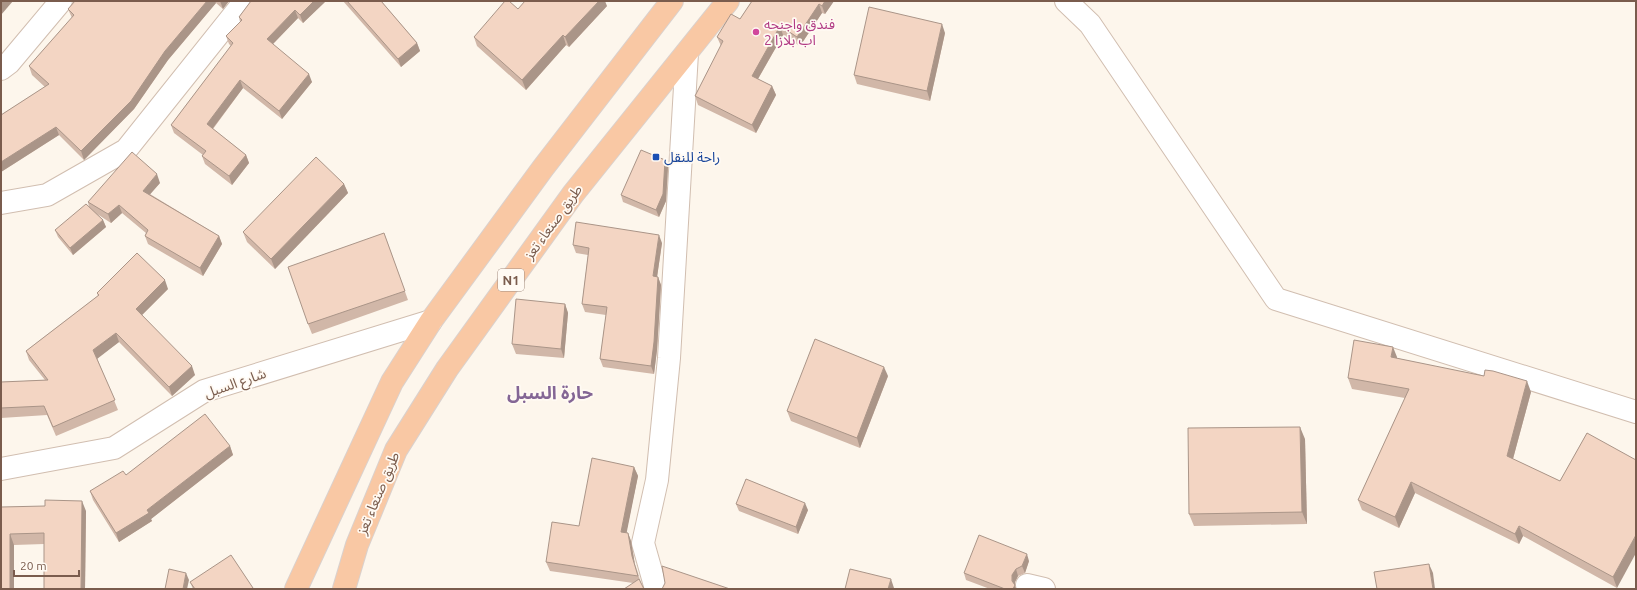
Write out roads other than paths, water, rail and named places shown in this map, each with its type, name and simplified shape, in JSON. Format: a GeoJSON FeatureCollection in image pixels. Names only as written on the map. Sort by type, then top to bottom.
{"type":"FeatureCollection","features":[{"type":"Feature","properties":{"kind":"highway"},"geometry":{"type":"LineString","coordinates":[[296,589],[392,382],[431,321],[543,168],[672,1]]}},
{"type":"Feature","properties":{"kind":"highway","name":"طريق صنعاء تعز"},"geometry":{"type":"LineString","coordinates":[[344,589],[357,545],[396,450],[447,368],[573,194],[728,1]]}},
{"type":"Feature","properties":{"kind":"street"},"geometry":{"type":"LineString","coordinates":[[1,69],[9,63],[61,1]]}},
{"type":"Feature","properties":{"kind":"street"},"geometry":{"type":"LineString","coordinates":[[1,203],[47,195],[126,150],[245,1]]}},
{"type":"Feature","properties":{"kind":"street"},"geometry":{"type":"LineString","coordinates":[[1066,1],[1090,24],[1276,299],[1636,412]]}},
{"type":"Feature","properties":{"kind":"street"},"geometry":{"type":"LineString","coordinates":[[656,589],[643,543],[656,480],[669,358],[687,53]]}},
{"type":"Feature","properties":{"kind":"street","name":"شارع السبل"},"geometry":{"type":"LineString","coordinates":[[1,469],[114,448],[204,391],[431,321]]}},
{"type":"Feature","properties":{"kind":"place","name":"فندق واجنحه اب بلازا 2"},"geometry":{"type":"Point","coordinates":[756,32]}},
{"type":"Feature","properties":{"kind":"place","name":"راحة للنقل"},"geometry":{"type":"Point","coordinates":[656,157]}},
{"type":"Feature","properties":{"kind":"district","name":"حارة السبل"},"geometry":{"type":"Point","coordinates":[550,392]}}]}
